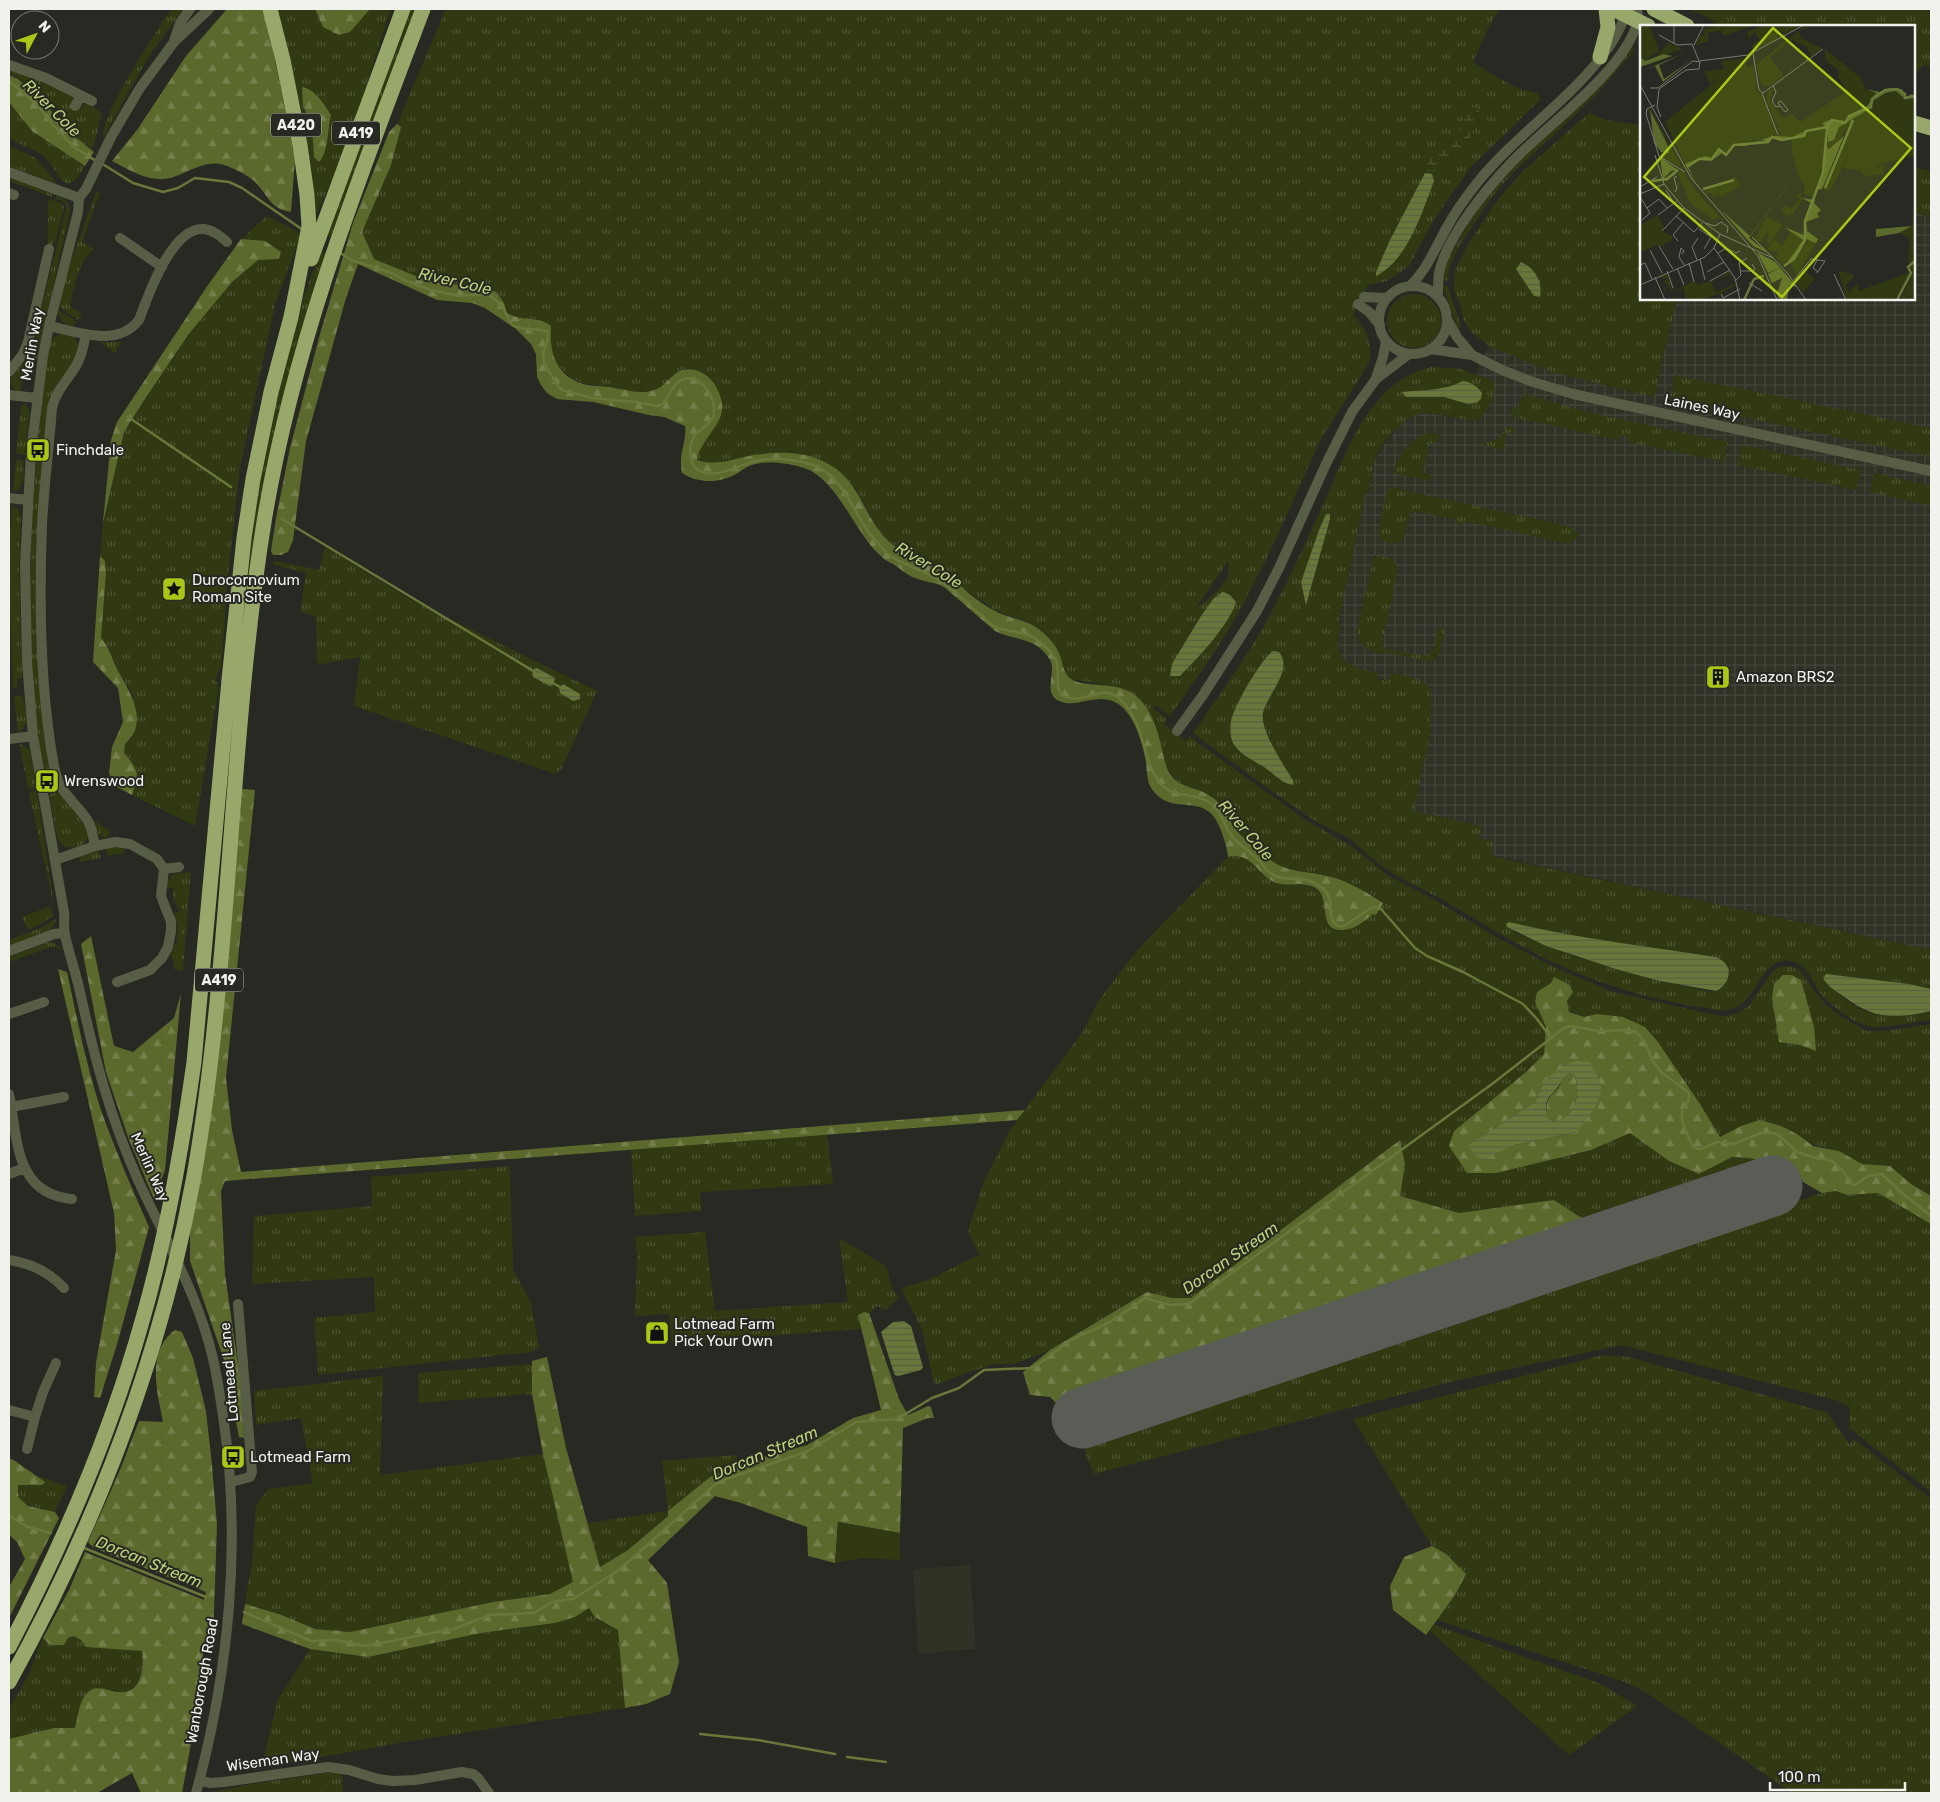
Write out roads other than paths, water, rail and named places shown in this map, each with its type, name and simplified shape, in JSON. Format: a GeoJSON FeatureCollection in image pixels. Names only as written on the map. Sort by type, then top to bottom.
{"type":"FeatureCollection","features":[{"type":"Feature","properties":{"kind":"highway","name":"A420"},"geometry":{"type":"LineString","coordinates":[[270,9],[300,145],[313,235],[291,317]]}},
{"type":"Feature","properties":{"kind":"highway","name":"A419"},"geometry":{"type":"LineString","coordinates":[[313,235],[403,9]]}},
{"type":"Feature","properties":{"kind":"highway","name":"A419"},"geometry":{"type":"LineString","coordinates":[[9,1682],[51,1602],[111,1465],[150,1355],[166,1297],[193,1179],[211,1058],[250,636],[265,520],[280,439],[297,371],[334,246],[424,9]]}},
{"type":"Feature","properties":{"kind":"highway"},"geometry":{"type":"LineString","coordinates":[[398,77],[430,9]]}},
{"type":"Feature","properties":{"kind":"highway"},"geometry":{"type":"LineString","coordinates":[[1600,57],[1608,27],[1606,9]]}},
{"type":"Feature","properties":{"kind":"highway"},"geometry":{"type":"LineString","coordinates":[[1654,9],[1686,25]]}},
{"type":"Feature","properties":{"kind":"highway"},"geometry":{"type":"LineString","coordinates":[[1915,123],[1931,128]]}},
{"type":"Feature","properties":{"kind":"highway","name":"A419"},"geometry":{"type":"LineString","coordinates":[[9,1647],[56,1553],[102,1442],[133,1352],[164,1238],[180,1158],[194,1062],[228,680],[244,538],[253,479],[271,392],[291,317]]}},
{"type":"Feature","properties":{"kind":"street","name":"Merlin Way"},"geometry":{"type":"LineString","coordinates":[[174,42],[180,23],[190,9]]}},
{"type":"Feature","properties":{"kind":"street","name":"Merlin Way"},"geometry":{"type":"LineString","coordinates":[[209,9],[174,42],[140,88],[103,154],[86,190],[79,198],[78,212],[49,326],[37,398],[27,500],[25,614],[33,736],[64,912],[64,933],[72,956],[104,1090],[115,1124],[138,1180],[193,1296],[209,1340],[216,1371],[231,1482]]}},
{"type":"Feature","properties":{"kind":"street"},"geometry":{"type":"LineString","coordinates":[[1411,286],[1426,267],[1462,203],[1488,170],[1522,135],[1573,89],[1632,15]]}},
{"type":"Feature","properties":{"kind":"street"},"geometry":{"type":"LineString","coordinates":[[1438,296],[1438,280],[1443,261],[1455,236],[1474,207],[1511,163],[1603,75],[1628,42],[1632,15]]}},
{"type":"Feature","properties":{"kind":"street"},"geometry":{"type":"LineString","coordinates":[[9,65],[46,78],[92,102]]}},
{"type":"Feature","properties":{"kind":"street"},"geometry":{"type":"LineString","coordinates":[[75,106],[81,96]]}},
{"type":"Feature","properties":{"kind":"street"},"geometry":{"type":"LineString","coordinates":[[9,172],[79,198]]}},
{"type":"Feature","properties":{"kind":"street"},"geometry":{"type":"LineString","coordinates":[[49,326],[86,334],[112,336],[123,333],[139,320],[162,268],[180,239],[202,228],[212,230],[227,242]]}},
{"type":"Feature","properties":{"kind":"street"},"geometry":{"type":"LineString","coordinates":[[120,238],[162,268]]}},
{"type":"Feature","properties":{"kind":"street","name":"Merlin Way"},"geometry":{"type":"LineString","coordinates":[[9,372],[23,354],[28,342],[41,264],[49,249]]}},
{"type":"Feature","properties":{"kind":"street"},"geometry":{"type":"LineString","coordinates":[[1380,325],[1381,308],[1387,298],[1395,291],[1411,286],[1426,288],[1438,296],[1444,305],[1448,321],[1443,338],[1430,349],[1424,352],[1409,354],[1394,348],[1386,341]]}},
{"type":"Feature","properties":{"kind":"street"},"geometry":{"type":"LineString","coordinates":[[1376,379],[1384,357],[1386,341],[1380,325],[1361,301],[1387,298]]}},
{"type":"Feature","properties":{"kind":"street","name":"Laines Way"},"geometry":{"type":"LineString","coordinates":[[1448,321],[1458,338],[1472,355]]}},
{"type":"Feature","properties":{"kind":"street"},"geometry":{"type":"LineString","coordinates":[[86,334],[78,362],[59,388],[52,408],[42,524],[41,635],[55,772],[68,798],[88,820],[95,846]]}},
{"type":"Feature","properties":{"kind":"street","name":"Laines Way"},"geometry":{"type":"LineString","coordinates":[[1430,349],[1472,355],[1502,370],[1533,382],[1573,394],[1931,471]]}},
{"type":"Feature","properties":{"kind":"street"},"geometry":{"type":"LineString","coordinates":[[1177,731],[1203,695],[1257,611],[1279,568],[1345,424],[1376,379],[1409,354]]}},
{"type":"Feature","properties":{"kind":"street"},"geometry":{"type":"LineString","coordinates":[[9,395],[37,398]]}},
{"type":"Feature","properties":{"kind":"street"},"geometry":{"type":"LineString","coordinates":[[9,498],[27,500]]}},
{"type":"Feature","properties":{"kind":"street"},"geometry":{"type":"LineString","coordinates":[[9,739],[33,736]]}},
{"type":"Feature","properties":{"kind":"street"},"geometry":{"type":"LineString","coordinates":[[55,860],[95,846],[115,842],[130,844],[157,859],[164,869],[161,896],[171,922],[172,931],[168,947],[162,958],[150,970],[117,982]]}},
{"type":"Feature","properties":{"kind":"street"},"geometry":{"type":"LineString","coordinates":[[164,869],[179,867]]}},
{"type":"Feature","properties":{"kind":"street"},"geometry":{"type":"LineString","coordinates":[[9,951],[54,934],[64,933]]}},
{"type":"Feature","properties":{"kind":"street"},"geometry":{"type":"LineString","coordinates":[[9,1014],[44,1002]]}},
{"type":"Feature","properties":{"kind":"street"},"geometry":{"type":"LineString","coordinates":[[9,1094],[24,1168],[32,1181],[46,1193],[72,1199]]}},
{"type":"Feature","properties":{"kind":"street"},"geometry":{"type":"LineString","coordinates":[[12,1107],[64,1097]]}},
{"type":"Feature","properties":{"kind":"street"},"geometry":{"type":"LineString","coordinates":[[9,1174],[24,1168]]}},
{"type":"Feature","properties":{"kind":"street"},"geometry":{"type":"LineString","coordinates":[[9,1260],[33,1266],[51,1276],[64,1288]]}},
{"type":"Feature","properties":{"kind":"street","name":"Lotmead Lane"},"geometry":{"type":"LineString","coordinates":[[231,1482],[245,1480],[250,1477],[252,1472],[238,1304]]}},
{"type":"Feature","properties":{"kind":"street"},"geometry":{"type":"LineString","coordinates":[[27,1449],[35,1416],[56,1363]]}},
{"type":"Feature","properties":{"kind":"street"},"geometry":{"type":"LineString","coordinates":[[9,1410],[35,1416]]}},
{"type":"Feature","properties":{"kind":"street","name":"Wanborough Road"},"geometry":{"type":"LineString","coordinates":[[196,1793],[219,1684],[226,1632],[230,1590],[231,1482]]}},
{"type":"Feature","properties":{"kind":"street","name":"Wiseman Way"},"geometry":{"type":"LineString","coordinates":[[199,1780],[211,1783],[224,1782],[328,1767],[348,1770],[392,1782],[462,1772],[473,1774],[489,1793]]}},
{"type":"Feature","properties":{"kind":"waterway","name":"River Cole"},"geometry":{"type":"LineString","coordinates":[[9,81],[37,104],[53,125],[74,147],[96,161]]}},
{"type":"Feature","properties":{"kind":"waterway","name":"River Cole"},"geometry":{"type":"LineString","coordinates":[[101,163],[133,183],[163,192],[178,188],[195,178],[229,182],[242,188],[303,230]]}},
{"type":"Feature","properties":{"kind":"waterway","name":"River Cole"},"geometry":{"type":"LineString","coordinates":[[339,252],[351,260],[392,273],[406,281],[431,290],[460,296],[489,295],[503,308],[512,325],[548,332],[548,339],[543,353],[544,363],[562,390],[592,398],[659,406],[663,404],[679,381],[690,378],[696,380],[702,384],[711,396],[714,411],[712,420],[695,435],[691,444],[690,454],[692,463],[698,470],[705,473],[721,472],[760,460],[773,459],[800,462],[823,470],[831,476],[845,493],[867,530],[889,555],[931,575],[945,584],[992,625],[1029,635],[1043,645],[1056,660],[1059,689],[1064,696],[1078,699],[1099,693],[1107,693],[1121,700],[1135,719],[1149,762],[1159,782],[1169,790],[1201,799],[1211,804],[1218,811],[1232,836],[1259,860],[1270,873],[1281,878],[1307,880],[1322,888],[1329,897],[1331,916],[1335,924],[1344,926],[1371,908],[1381,909],[1415,948],[1427,956],[1463,972],[1523,1004],[1551,1038]]}},
{"type":"Feature","properties":{"kind":"waterway"},"geometry":{"type":"LineString","coordinates":[[128,417],[231,487]]}},
{"type":"Feature","properties":{"kind":"waterway"},"geometry":{"type":"LineString","coordinates":[[282,519],[535,672]]}},
{"type":"Feature","properties":{"kind":"waterway"},"geometry":{"type":"LineString","coordinates":[[553,683],[560,687]]}},
{"type":"Feature","properties":{"kind":"waterway","name":"Dorcan Stream"},"geometry":{"type":"LineString","coordinates":[[244,1612],[311,1641],[335,1640],[365,1646],[453,1629],[490,1615],[534,1613],[552,1602],[573,1599],[619,1570],[718,1482],[808,1451],[856,1422],[897,1419],[932,1398],[959,1388],[984,1370],[1033,1368],[1071,1340],[1110,1322],[1145,1298],[1169,1305],[1189,1304],[1492,1084],[1564,1028],[1572,1026],[1598,1031],[1626,1030],[1636,1032],[1645,1042],[1652,1060],[1661,1072],[1689,1093],[1689,1099],[1682,1112],[1682,1120],[1694,1148],[1701,1149],[1717,1142],[1734,1144],[1761,1133],[1777,1134],[1797,1152],[1832,1161],[1842,1170],[1852,1184],[1855,1185],[1868,1176],[1882,1174],[1931,1216]]}},
{"type":"Feature","properties":{"kind":"waterway","name":"Dorcan Stream"},"geometry":{"type":"LineString","coordinates":[[9,1516],[28,1527],[51,1533]]}},
{"type":"Feature","properties":{"kind":"waterway","name":"Dorcan Stream"},"geometry":{"type":"LineString","coordinates":[[84,1548],[206,1597]]}},
{"type":"Feature","properties":{"kind":"waterway"},"geometry":{"type":"LineString","coordinates":[[700,1734],[758,1740],[835,1754]]}},
{"type":"Feature","properties":{"kind":"waterway"},"geometry":{"type":"LineString","coordinates":[[847,1757],[886,1762]]}},
{"type":"Feature","properties":{"kind":"place","name":"Finchdale"},"geometry":{"type":"Point","coordinates":[38,450]}},
{"type":"Feature","properties":{"kind":"place","name":"Durocornovium Roman Site"},"geometry":{"type":"Point","coordinates":[174,589]}},
{"type":"Feature","properties":{"kind":"place","name":"Amazon BRS2"},"geometry":{"type":"Point","coordinates":[1718,677]}},
{"type":"Feature","properties":{"kind":"place","name":"Wrenswood"},"geometry":{"type":"Point","coordinates":[47,781]}},
{"type":"Feature","properties":{"kind":"place","name":"Lotmead Farm Pick Your Own"},"geometry":{"type":"Point","coordinates":[657,1333]}},
{"type":"Feature","properties":{"kind":"place","name":"Lotmead Farm"},"geometry":{"type":"Point","coordinates":[233,1457]}}]}
